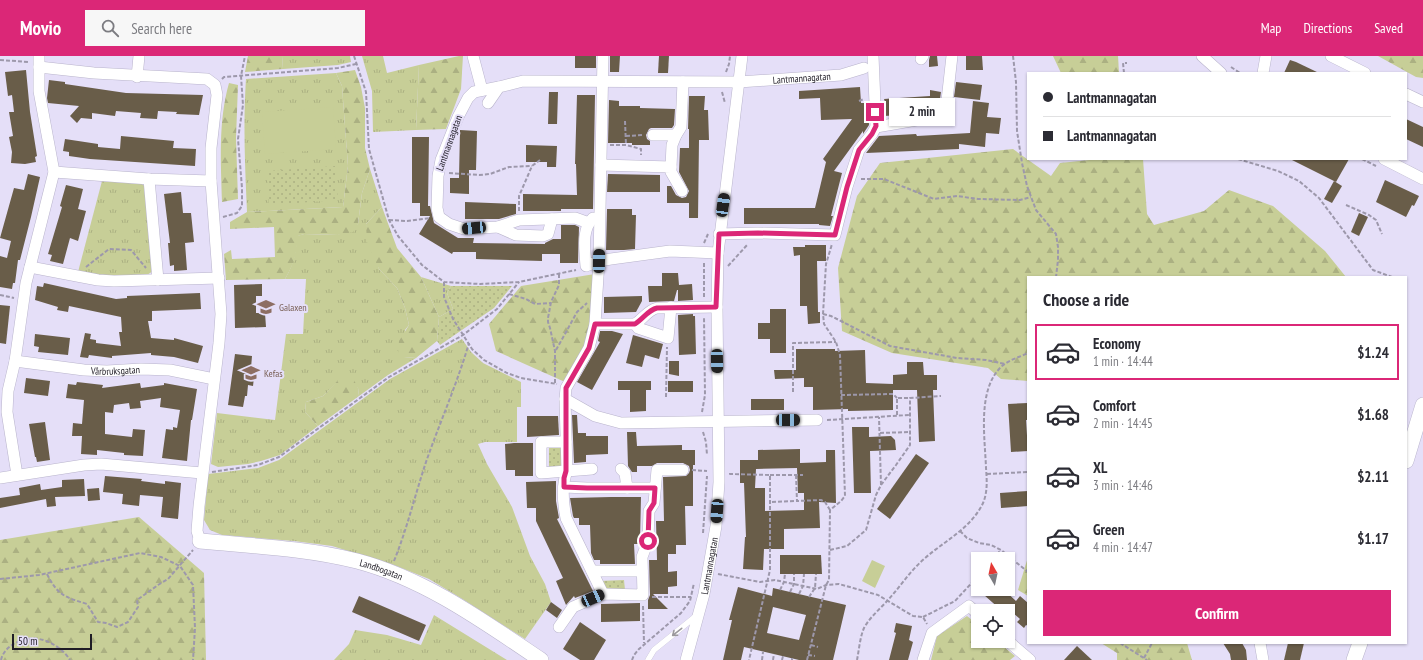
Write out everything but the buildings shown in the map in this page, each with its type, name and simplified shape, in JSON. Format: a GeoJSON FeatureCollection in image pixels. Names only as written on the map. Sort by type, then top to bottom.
{"type":"FeatureCollection","features":[{"type":"Feature","properties":{"kind":"street"},"geometry":{"type":"LineString","coordinates":[[138,76],[139,56]]}},
{"type":"Feature","properties":{"kind":"street"},"geometry":{"type":"LineString","coordinates":[[473,56],[482,90]]}},
{"type":"Feature","properties":{"kind":"street"},"geometry":{"type":"LineString","coordinates":[[603,56],[599,261],[595,324],[589,348],[566,388],[566,471],[564,478],[563,505],[566,518],[603,594]]}},
{"type":"Feature","properties":{"kind":"street","name":"Lantmannagatan"},"geometry":{"type":"LineString","coordinates":[[686,660],[699,614],[716,526],[718,497],[716,307],[718,253],[714,234],[742,56]]}},
{"type":"Feature","properties":{"kind":"street"},"geometry":{"type":"LineString","coordinates":[[714,234],[758,233],[835,235],[859,150],[872,134],[876,126],[873,56]]}},
{"type":"Feature","properties":{"kind":"street"},"geometry":{"type":"LineString","coordinates":[[876,126],[934,118],[945,118],[952,56]]}},
{"type":"Feature","properties":{"kind":"street"},"geometry":{"type":"LineString","coordinates":[[1202,56],[1220,72]]}},
{"type":"Feature","properties":{"kind":"street"},"geometry":{"type":"LineString","coordinates":[[1263,72],[1266,56]]}},
{"type":"Feature","properties":{"kind":"street"},"geometry":{"type":"LineString","coordinates":[[1331,56],[1363,72]]}},
{"type":"Feature","properties":{"kind":"street"},"geometry":{"type":"LineString","coordinates":[[17,475],[7,412],[8,391],[16,361],[26,282],[54,172],[40,91],[39,62],[94,73],[207,79],[215,85],[217,95],[211,148],[211,181],[221,314],[219,343],[202,473],[197,531],[200,541]]}},
{"type":"Feature","properties":{"kind":"street","name":"Lantmannagatan"},"geometry":{"type":"LineString","coordinates":[[439,216],[437,208],[438,172],[441,160],[468,98],[474,92],[523,82],[739,82],[841,75],[864,68]]}},
{"type":"Feature","properties":{"kind":"street"},"geometry":{"type":"LineString","coordinates":[[682,82],[681,127],[672,145],[671,167],[671,172],[682,191]]}},
{"type":"Feature","properties":{"kind":"street"},"geometry":{"type":"LineString","coordinates":[[488,103],[499,87]]}},
{"type":"Feature","properties":{"kind":"street"},"geometry":{"type":"LineString","coordinates":[[1407,94],[1423,102]]}},
{"type":"Feature","properties":{"kind":"street"},"geometry":{"type":"LineString","coordinates":[[653,135],[676,135]]}},
{"type":"Feature","properties":{"kind":"street"},"geometry":{"type":"LineString","coordinates":[[1386,160],[1423,179]]}},
{"type":"Feature","properties":{"kind":"street"},"geometry":{"type":"LineString","coordinates":[[601,165],[671,167]]}},
{"type":"Feature","properties":{"kind":"street"},"geometry":{"type":"LineString","coordinates":[[54,172],[149,180],[211,181]]}},
{"type":"Feature","properties":{"kind":"street"},"geometry":{"type":"LineString","coordinates":[[149,180],[156,280]]}},
{"type":"Feature","properties":{"kind":"street"},"geometry":{"type":"LineString","coordinates":[[600,212],[589,223],[585,237],[586,266],[599,261],[670,251],[718,253]]}},
{"type":"Feature","properties":{"kind":"street"},"geometry":{"type":"LineString","coordinates":[[439,216],[449,224],[464,229],[498,227],[519,220],[575,218],[589,223]]}},
{"type":"Feature","properties":{"kind":"street"},"geometry":{"type":"LineString","coordinates":[[498,227],[516,235],[543,236],[548,234],[552,219]]}},
{"type":"Feature","properties":{"kind":"street"},"geometry":{"type":"LineString","coordinates":[[30,267],[76,276],[114,281],[219,278]]}},
{"type":"Feature","properties":{"kind":"street"},"geometry":{"type":"LineString","coordinates":[[595,324],[635,324],[652,309],[671,307],[716,307]]}},
{"type":"Feature","properties":{"kind":"street"},"geometry":{"type":"LineString","coordinates":[[635,324],[638,328],[668,338],[671,307]]}},
{"type":"Feature","properties":{"kind":"street","name":"Vårbruksgatan"},"geometry":{"type":"LineString","coordinates":[[16,361],[84,370],[170,370],[214,379]]}},
{"type":"Feature","properties":{"kind":"street"},"geometry":{"type":"LineString","coordinates":[[565,400],[595,416],[621,423],[817,420]]}},
{"type":"Feature","properties":{"kind":"street"},"geometry":{"type":"LineString","coordinates":[[1407,458],[1423,405]]}},
{"type":"Feature","properties":{"kind":"street"},"geometry":{"type":"LineString","coordinates":[[566,442],[542,442],[541,473],[592,469]]}},
{"type":"Feature","properties":{"kind":"street"},"geometry":{"type":"LineString","coordinates":[[0,478],[84,465],[101,464],[202,473]]}},
{"type":"Feature","properties":{"kind":"street"},"geometry":{"type":"LineString","coordinates":[[621,469],[625,473],[627,488]]}},
{"type":"Feature","properties":{"kind":"street"},"geometry":{"type":"LineString","coordinates":[[559,627],[573,607],[603,594],[643,596],[642,557],[648,541],[649,511],[654,503],[658,470],[683,470]]}},
{"type":"Feature","properties":{"kind":"street"},"geometry":{"type":"LineString","coordinates":[[564,487],[655,488]]}},
{"type":"Feature","properties":{"kind":"street","name":"Landbogatan"},"geometry":{"type":"LineString","coordinates":[[200,541],[294,550],[334,556],[389,572],[426,588],[461,608],[541,660]]}},
{"type":"Feature","properties":{"kind":"street"},"geometry":{"type":"LineString","coordinates":[[592,571],[642,571]]}},
{"type":"Feature","properties":{"kind":"street"},"geometry":{"type":"LineString","coordinates":[[923,660],[932,632],[969,606],[971,608]]}},
{"type":"Feature","properties":{"kind":"street"},"geometry":{"type":"LineString","coordinates":[[1260,644],[1263,660]]}},
{"type":"Feature","properties":{"kind":"street"},"geometry":{"type":"LineString","coordinates":[[1354,660],[1360,644]]}},
{"type":"Feature","properties":{"kind":"street"},"geometry":{"type":"LineString","coordinates":[[1015,647],[1030,660]]}},
{"type":"Feature","properties":{"kind":"lane"},"geometry":{"type":"LineString","coordinates":[[648,660],[654,650],[699,614]]}},
{"type":"Feature","properties":{"kind":"path"},"geometry":{"type":"LineString","coordinates":[[214,218],[226,217],[237,213],[242,206],[238,139],[242,105],[241,76],[244,56]]}},
{"type":"Feature","properties":{"kind":"path"},"geometry":{"type":"LineString","coordinates":[[725,106],[722,93],[722,82],[729,64],[730,56]]}},
{"type":"Feature","properties":{"kind":"path"},"geometry":{"type":"LineString","coordinates":[[1013,56],[1016,82],[1017,131],[1025,178],[1036,210],[1056,234],[1058,247],[1056,276]]}},
{"type":"Feature","properties":{"kind":"path"},"geometry":{"type":"LineString","coordinates":[[0,60],[39,62]]}},
{"type":"Feature","properties":{"kind":"path"},"geometry":{"type":"LineString","coordinates":[[1124,72],[1123,63],[1126,62]]}},
{"type":"Feature","properties":{"kind":"path"},"geometry":{"type":"LineString","coordinates":[[215,85],[224,77],[338,68],[356,64]]}},
{"type":"Feature","properties":{"kind":"path"},"geometry":{"type":"LineString","coordinates":[[625,121],[626,145]]}},
{"type":"Feature","properties":{"kind":"path"},"geometry":{"type":"LineString","coordinates":[[626,136],[641,136],[645,134],[653,135]]}},
{"type":"Feature","properties":{"kind":"path"},"geometry":{"type":"LineString","coordinates":[[601,144],[626,145],[641,149],[641,166]]}},
{"type":"Feature","properties":{"kind":"path"},"geometry":{"type":"LineString","coordinates":[[519,220],[519,196],[532,166],[540,160]]}},
{"type":"Feature","properties":{"kind":"path"},"geometry":{"type":"LineString","coordinates":[[1241,160],[1278,171],[1299,181],[1319,198],[1372,270],[1389,276]]}},
{"type":"Feature","properties":{"kind":"path"},"geometry":{"type":"LineString","coordinates":[[438,172],[479,175],[490,174],[509,167],[532,166]]}},
{"type":"Feature","properties":{"kind":"path"},"geometry":{"type":"LineString","coordinates":[[851,174],[855,179],[884,179],[934,198],[957,196],[978,199],[1020,200],[1031,196]]}},
{"type":"Feature","properties":{"kind":"path"},"geometry":{"type":"LineString","coordinates":[[1346,204],[1376,220],[1382,234]]}},
{"type":"Feature","properties":{"kind":"path"},"geometry":{"type":"LineString","coordinates":[[389,220],[407,221],[439,216]]}},
{"type":"Feature","properties":{"kind":"path"},"geometry":{"type":"LineString","coordinates":[[717,270],[724,269],[758,233]]}},
{"type":"Feature","properties":{"kind":"path"},"geometry":{"type":"LineString","coordinates":[[707,458],[706,442],[701,422],[705,394],[705,274],[702,253],[703,244],[714,234]]}},
{"type":"Feature","properties":{"kind":"path"},"geometry":{"type":"LineString","coordinates":[[830,510],[845,496],[840,355],[836,342],[824,324],[823,314],[826,264],[835,235]]}},
{"type":"Feature","properties":{"kind":"path"},"geometry":{"type":"LineString","coordinates":[[76,276],[109,249],[131,250],[156,280]]}},
{"type":"Feature","properties":{"kind":"path"},"geometry":{"type":"LineString","coordinates":[[555,383],[555,351],[548,322],[551,303],[559,285],[559,274]]}},
{"type":"Feature","properties":{"kind":"path"},"geometry":{"type":"LineString","coordinates":[[444,282],[444,297],[453,319],[472,349],[484,360],[507,373],[521,378],[555,383],[566,388]]}},
{"type":"Feature","properties":{"kind":"path"},"geometry":{"type":"LineString","coordinates":[[202,473],[258,465],[279,457],[389,377],[464,335],[497,309],[519,282]]}},
{"type":"Feature","properties":{"kind":"path"},"geometry":{"type":"LineString","coordinates":[[509,294],[526,299],[532,304],[551,303]]}},
{"type":"Feature","properties":{"kind":"path"},"geometry":{"type":"LineString","coordinates":[[0,295],[24,301]]}},
{"type":"Feature","properties":{"kind":"path"},"geometry":{"type":"LineString","coordinates":[[555,351],[566,334],[577,312],[584,304],[597,296]]}},
{"type":"Feature","properties":{"kind":"path"},"geometry":{"type":"LineString","coordinates":[[823,314],[831,316],[890,346],[957,358],[986,360],[1005,364]]}},
{"type":"Feature","properties":{"kind":"path"},"geometry":{"type":"LineString","coordinates":[[666,397],[666,360],[668,338]]}},
{"type":"Feature","properties":{"kind":"path"},"geometry":{"type":"LineString","coordinates":[[793,392],[793,343],[836,342]]}},
{"type":"Feature","properties":{"kind":"path"},"geometry":{"type":"LineString","coordinates":[[389,572],[402,540],[426,461],[450,400],[469,343]]}},
{"type":"Feature","properties":{"kind":"path"},"geometry":{"type":"LineString","coordinates":[[857,660],[864,629],[869,620],[888,600],[907,576],[923,560],[972,520],[982,506],[986,494],[987,474],[984,421],[986,398],[990,383],[1002,365],[1027,353]]}},
{"type":"Feature","properties":{"kind":"path"},"geometry":{"type":"LineString","coordinates":[[842,394],[893,394],[897,398],[941,396]]}},
{"type":"Feature","properties":{"kind":"path"},"geometry":{"type":"LineString","coordinates":[[897,398],[897,415]]}},
{"type":"Feature","properties":{"kind":"path"},"geometry":{"type":"LineString","coordinates":[[830,550],[847,546],[866,530],[876,495],[881,485],[910,445],[910,398]]}},
{"type":"Feature","properties":{"kind":"path"},"geometry":{"type":"LineString","coordinates":[[817,420],[909,415]]}},
{"type":"Feature","properties":{"kind":"path"},"geometry":{"type":"LineString","coordinates":[[879,417],[881,485]]}},
{"type":"Feature","properties":{"kind":"path"},"geometry":{"type":"LineString","coordinates":[[879,434],[910,432]]}},
{"type":"Feature","properties":{"kind":"path"},"geometry":{"type":"LineString","coordinates":[[703,534],[707,465]]}},
{"type":"Feature","properties":{"kind":"path"},"geometry":{"type":"LineString","coordinates":[[730,468],[730,474],[802,475]]}},
{"type":"Feature","properties":{"kind":"path"},"geometry":{"type":"LineString","coordinates":[[683,470],[707,471]]}},
{"type":"Feature","properties":{"kind":"path"},"geometry":{"type":"LineString","coordinates":[[987,474],[1027,472]]}},
{"type":"Feature","properties":{"kind":"path"},"geometry":{"type":"LineString","coordinates":[[749,660],[770,570],[770,475]]}},
{"type":"Feature","properties":{"kind":"path"},"geometry":{"type":"LineString","coordinates":[[796,475],[796,501]]}},
{"type":"Feature","properties":{"kind":"path"},"geometry":{"type":"LineString","coordinates":[[771,502],[821,500],[825,502],[830,510],[829,580],[826,585],[807,660]]}},
{"type":"Feature","properties":{"kind":"path"},"geometry":{"type":"LineString","coordinates":[[960,531],[967,538],[979,543],[991,545],[1001,550],[1027,571]]}},
{"type":"Feature","properties":{"kind":"path"},"geometry":{"type":"LineString","coordinates":[[46,573],[54,587],[66,597],[87,604],[98,622],[117,627],[128,622],[138,607],[137,600],[168,579],[200,541]]}},
{"type":"Feature","properties":{"kind":"path"},"geometry":{"type":"LineString","coordinates":[[0,579],[46,573],[140,554],[161,557],[180,566],[193,586],[195,628],[193,660]]}},
{"type":"Feature","properties":{"kind":"path"},"geometry":{"type":"LineString","coordinates":[[708,572],[760,582],[775,580],[815,588],[839,584],[878,595],[913,616],[924,617],[955,601],[971,584]]}},
{"type":"Feature","properties":{"kind":"path"},"geometry":{"type":"LineString","coordinates":[[780,590],[784,582],[785,574]]}},
{"type":"Feature","properties":{"kind":"path"},"geometry":{"type":"LineString","coordinates":[[790,592],[794,584],[794,574]]}},
{"type":"Feature","properties":{"kind":"path"},"geometry":{"type":"LineString","coordinates":[[799,594],[803,586],[804,574]]}},
{"type":"Feature","properties":{"kind":"path"},"geometry":{"type":"LineString","coordinates":[[809,597],[815,588],[816,574]]}},
{"type":"Feature","properties":{"kind":"path"},"geometry":{"type":"LineString","coordinates":[[632,660],[634,655],[644,644],[682,612],[690,601],[694,583]]}},
{"type":"Feature","properties":{"kind":"path"},"geometry":{"type":"LineString","coordinates":[[644,644],[643,596],[691,597]]}},
{"type":"Feature","properties":{"kind":"path"},"geometry":{"type":"LineString","coordinates":[[924,617],[932,632]]}},
{"type":"Feature","properties":{"kind":"path"},"geometry":{"type":"LineString","coordinates":[[1,660],[2,654],[12,645],[24,639],[39,639],[56,646],[70,660]]}},
{"type":"Feature","properties":{"kind":"path"},"geometry":{"type":"LineString","coordinates":[[1122,644],[1146,659],[1152,644]]}},
{"type":"Feature","properties":{"kind":"path"},"geometry":{"type":"LineString","coordinates":[[811,645],[818,647]]}},
{"type":"Feature","properties":{"kind":"path"},"geometry":{"type":"LineString","coordinates":[[762,660],[764,652]]}},
{"type":"Feature","properties":{"kind":"path"},"geometry":{"type":"LineString","coordinates":[[773,660],[774,654]]}},
{"type":"Feature","properties":{"kind":"path"},"geometry":{"type":"LineString","coordinates":[[808,655],[815,656]]}},
{"type":"Feature","properties":{"kind":"path"},"geometry":{"type":"LineString","coordinates":[[782,660],[783,656]]}},
{"type":"Feature","properties":{"kind":"green space"},"geometry":{"type":"Polygon","coordinates":[[[248,56],[282,56],[283,69],[245,72],[248,56]]]}},
{"type":"Feature","properties":{"kind":"green space"},"geometry":{"type":"Polygon","coordinates":[[[282,56],[350,56],[351,62],[338,65],[283,69],[282,56]]]}},
{"type":"Feature","properties":{"kind":"green space"},"geometry":{"type":"Polygon","coordinates":[[[362,56],[383,56],[387,73],[419,65],[416,130],[373,132],[372,91],[362,56]]]}},
{"type":"Feature","properties":{"kind":"green space"},"geometry":{"type":"Polygon","coordinates":[[[463,56],[461,89],[446,129],[416,130],[419,65],[463,56]]]}},
{"type":"Feature","properties":{"kind":"green space"},"geometry":{"type":"Polygon","coordinates":[[[1053,56],[1118,56],[1119,72],[1061,72],[1053,56]]]}},
{"type":"Feature","properties":{"kind":"green space"},"geometry":{"type":"Polygon","coordinates":[[[1378,56],[1423,56],[1423,78],[1416,77],[1378,56]]]}},
{"type":"Feature","properties":{"kind":"green space"},"geometry":{"type":"Polygon","coordinates":[[[355,70],[361,87],[365,108],[365,148],[370,169],[362,193],[358,224],[353,232],[338,235],[304,234],[298,236],[297,248],[291,268],[285,279],[226,280],[224,254],[231,250],[232,259],[275,257],[274,227],[230,229],[230,222],[247,212],[343,207],[348,166],[342,86],[336,73],[355,70]]]}},
{"type":"Feature","properties":{"kind":"green space"},"geometry":{"type":"Polygon","coordinates":[[[336,73],[342,86],[348,166],[343,207],[247,212],[244,129],[246,79],[336,73]]]}},
{"type":"Feature","properties":{"kind":"green space"},"geometry":{"type":"Polygon","coordinates":[[[229,83],[238,85],[236,138],[238,199],[222,202],[222,127],[223,112],[229,83]]]}},
{"type":"Feature","properties":{"kind":"green space"},"geometry":{"type":"Polygon","coordinates":[[[333,107],[336,149],[265,154],[262,112],[333,107]]]}},
{"type":"Feature","properties":{"kind":"green space"},"geometry":{"type":"Polygon","coordinates":[[[1013,149],[1051,176],[1060,163],[1089,160],[1143,160],[1147,214],[1154,225],[1204,211],[1229,190],[1273,206],[1325,251],[1345,276],[1027,276],[1027,381],[1001,379],[988,368],[892,353],[842,331],[838,268],[857,196],[880,163],[1013,149]]]}},
{"type":"Feature","properties":{"kind":"green space"},"geometry":{"type":"Polygon","coordinates":[[[335,166],[338,200],[269,205],[267,171],[335,166]]]}},
{"type":"Feature","properties":{"kind":"green space"},"geometry":{"type":"Polygon","coordinates":[[[370,169],[382,207],[366,224],[379,269],[397,288],[405,308],[409,325],[405,330],[404,357],[416,358],[388,375],[359,396],[358,388],[343,376],[323,396],[306,402],[305,412],[318,426],[280,455],[248,464],[218,467],[211,464],[217,413],[275,420],[286,334],[303,334],[306,279],[285,279],[294,258],[297,236],[304,234],[338,235],[358,224],[362,193],[370,169]]]}},
{"type":"Feature","properties":{"kind":"green space"},"geometry":{"type":"Polygon","coordinates":[[[102,181],[142,184],[146,187],[153,271],[147,275],[103,276],[78,272],[102,181]]]}},
{"type":"Feature","properties":{"kind":"green space"},"geometry":{"type":"Polygon","coordinates":[[[382,207],[397,248],[421,277],[439,317],[437,341],[416,358],[404,357],[398,354],[399,341],[409,325],[405,308],[397,288],[379,269],[367,242],[366,224],[382,207]]]}},
{"type":"Feature","properties":{"kind":"green space"},"geometry":{"type":"Polygon","coordinates":[[[601,273],[596,331],[565,382],[496,351],[489,324],[521,286],[601,273]]]}},
{"type":"Feature","properties":{"kind":"green space"},"geometry":{"type":"Polygon","coordinates":[[[421,277],[451,286],[447,293],[453,309],[439,317],[421,277]]]}},
{"type":"Feature","properties":{"kind":"green space"},"geometry":{"type":"Polygon","coordinates":[[[451,286],[512,286],[494,308],[440,345],[437,341],[439,317],[453,309],[447,293],[451,286]]]}},
{"type":"Feature","properties":{"kind":"green space"},"geometry":{"type":"Polygon","coordinates":[[[462,339],[471,352],[483,363],[521,382],[521,407],[517,407],[517,442],[485,442],[478,444],[487,464],[512,507],[530,556],[545,584],[551,602],[525,639],[429,579],[394,565],[332,546],[222,535],[210,530],[204,520],[208,474],[258,468],[279,460],[390,379],[462,339]]]}},
{"type":"Feature","properties":{"kind":"green space"},"geometry":{"type":"Polygon","coordinates":[[[343,375],[353,378],[358,388],[359,396],[318,426],[305,412],[306,402],[323,396],[343,375]]]}},
{"type":"Feature","properties":{"kind":"green space"},"geometry":{"type":"Polygon","coordinates":[[[549,447],[562,447],[562,467],[549,467],[549,447]]]}},
{"type":"Feature","properties":{"kind":"green space"},"geometry":{"type":"Polygon","coordinates":[[[139,517],[204,573],[206,660],[0,660],[0,540],[139,517]]]}},
{"type":"Feature","properties":{"kind":"green space"},"geometry":{"type":"Polygon","coordinates":[[[872,560],[885,566],[875,588],[862,581],[872,560]]]}},
{"type":"Feature","properties":{"kind":"green space"},"geometry":{"type":"Polygon","coordinates":[[[1027,560],[1027,595],[1018,590],[1027,560]]]}},
{"type":"Feature","properties":{"kind":"green space"},"geometry":{"type":"Polygon","coordinates":[[[624,580],[625,590],[606,590],[599,581],[624,580]]]}},
{"type":"Feature","properties":{"kind":"green space"},"geometry":{"type":"Polygon","coordinates":[[[434,615],[507,660],[334,660],[349,644],[355,630],[387,635],[421,645],[434,615]]]}},
{"type":"Feature","properties":{"kind":"green space"},"geometry":{"type":"Polygon","coordinates":[[[967,616],[971,619],[971,648],[1005,648],[1015,656],[1010,660],[931,660],[937,636],[967,616]]]}},
{"type":"Feature","properties":{"kind":"green space"},"geometry":{"type":"Polygon","coordinates":[[[1103,644],[1187,644],[1192,660],[1117,660],[1117,653],[1103,644]]]}},
{"type":"Feature","properties":{"kind":"place","name":"Galaxen"},"geometry":{"type":"Point","coordinates":[266,307]}},
{"type":"Feature","properties":{"kind":"place","name":"Kefas"},"geometry":{"type":"Point","coordinates":[251,373]}},
{"type":"Feature","properties":{"kind":"route"},"geometry":{"type":"LineString","coordinates":[[648,541],[649,511],[654,503],[655,488],[564,487],[566,471],[566,388],[589,348],[595,324],[635,324],[652,309],[657,308],[716,307],[719,234],[758,233],[835,235],[847,187],[859,150],[872,134],[876,126],[875,112]]}}]}
